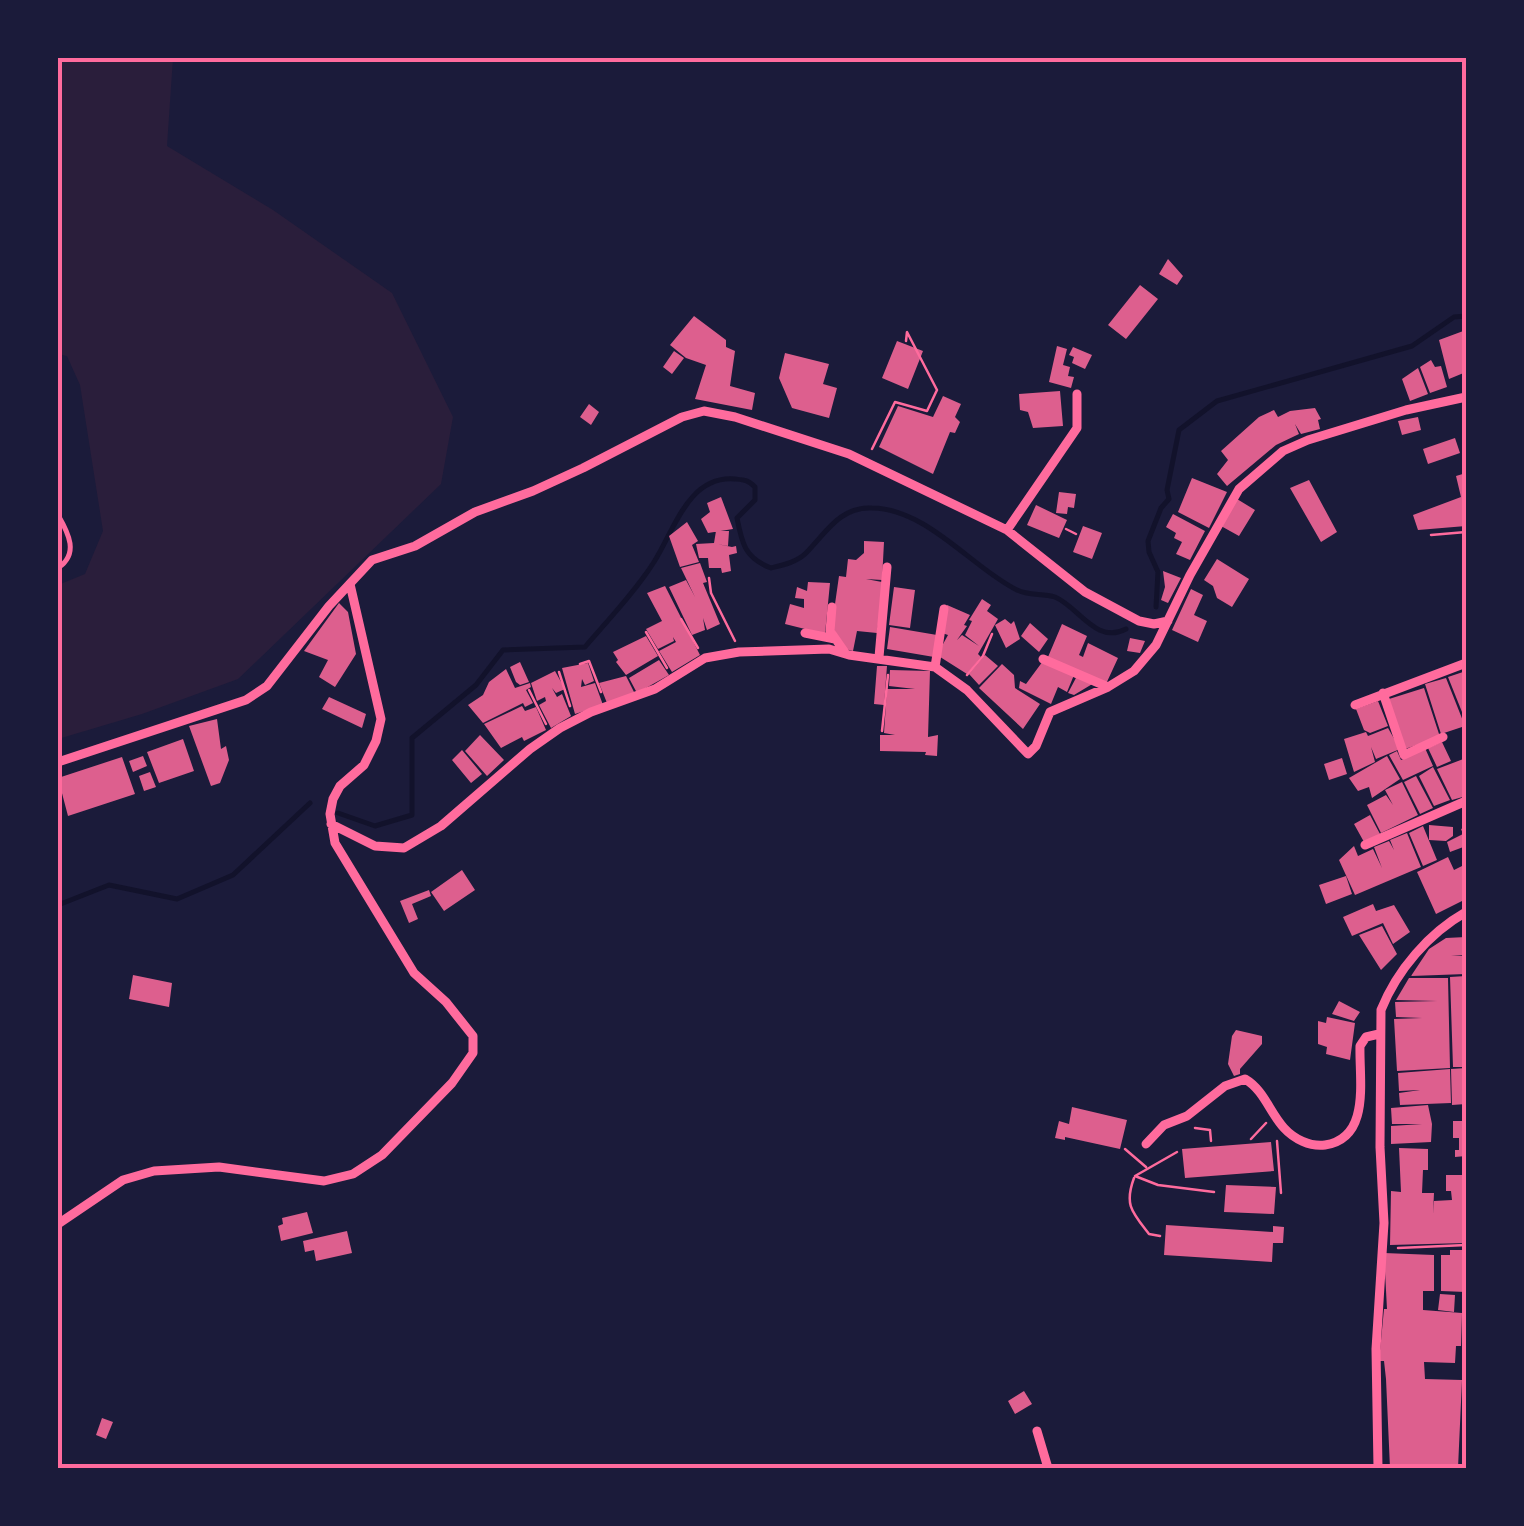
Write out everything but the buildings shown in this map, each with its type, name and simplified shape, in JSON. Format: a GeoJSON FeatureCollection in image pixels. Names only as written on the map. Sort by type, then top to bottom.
{"type":"FeatureCollection","features":[{"type":"Feature","properties":{"kind":"street"},"geometry":{"type":"LineString","coordinates":[[1006,530],[1076,428],[1077,394]]}},
{"type":"Feature","properties":{"kind":"street"},"geometry":{"type":"LineString","coordinates":[[331,824],[375,846],[404,848],[441,826],[551,734],[575,720],[655,689],[704,659],[739,652],[829,649],[935,667],[966,690],[1028,754],[1036,746],[1050,712],[1134,672],[1156,645],[1239,489],[1283,451],[1406,410],[1466,397]]}},
{"type":"Feature","properties":{"kind":"street"},"geometry":{"type":"LineString","coordinates":[[58,762],[246,700],[267,686],[329,606],[372,560],[414,546],[475,512],[533,491],[682,417],[704,411],[735,416],[811,439],[866,462],[1006,530],[1084,592],[1146,624],[1168,621]]}},
{"type":"Feature","properties":{"kind":"street"},"geometry":{"type":"LineString","coordinates":[[885,658],[887,567]]}},
{"type":"Feature","properties":{"kind":"street"},"geometry":{"type":"LineString","coordinates":[[58,1224],[123,1180],[154,1171],[219,1167],[339,1179],[382,1155],[452,1083],[473,1053],[473,1036],[446,1002],[414,973],[335,843],[332,800],[340,786],[364,765],[381,719],[350,584]]}},
{"type":"Feature","properties":{"kind":"street"},"geometry":{"type":"LineString","coordinates":[[832,608],[830,631],[846,654]]}},
{"type":"Feature","properties":{"kind":"street"},"geometry":{"type":"LineString","coordinates":[[935,667],[944,609]]}},
{"type":"Feature","properties":{"kind":"street"},"geometry":{"type":"LineString","coordinates":[[806,633],[836,639]]}},
{"type":"Feature","properties":{"kind":"street"},"geometry":{"type":"LineString","coordinates":[[1044,659],[1108,687]]}},
{"type":"Feature","properties":{"kind":"street"},"geometry":{"type":"LineString","coordinates":[[1354,704],[1466,663]]}},
{"type":"Feature","properties":{"kind":"street"},"geometry":{"type":"LineString","coordinates":[[1383,693],[1404,754],[1444,737]]}},
{"type":"Feature","properties":{"kind":"street"},"geometry":{"type":"LineString","coordinates":[[1365,845],[1466,801]]}},
{"type":"Feature","properties":{"kind":"street"},"geometry":{"type":"LineString","coordinates":[[1378,1468],[1376,1349],[1384,1223],[1381,1010],[1387,994],[1426,940],[1466,912]]}},
{"type":"Feature","properties":{"kind":"street"},"geometry":{"type":"LineString","coordinates":[[1146,1144],[1164,1124],[1187,1116],[1226,1086],[1246,1079],[1282,1126],[1298,1139],[1320,1146],[1340,1141],[1352,1131],[1358,1116],[1360,1046],[1366,1037],[1379,1034]]}},
{"type":"Feature","properties":{"kind":"street"},"geometry":{"type":"LineString","coordinates":[[1037,1431],[1048,1468]]}},
{"type":"Feature","properties":{"kind":"lane"},"geometry":{"type":"LineString","coordinates":[[58,515],[72,551],[68,562],[58,568]]}},
{"type":"Feature","properties":{"kind":"path"},"geometry":{"type":"LineString","coordinates":[[866,462],[895,402],[927,411],[937,390],[907,332],[906,341]]}},
{"type":"Feature","properties":{"kind":"path"},"geometry":{"type":"LineString","coordinates":[[1066,529],[1076,534]]}},
{"type":"Feature","properties":{"kind":"path"},"geometry":{"type":"LineString","coordinates":[[1431,536],[1466,532]]}},
{"type":"Feature","properties":{"kind":"path"},"geometry":{"type":"LineString","coordinates":[[710,578],[711,593],[739,652]]}},
{"type":"Feature","properties":{"kind":"path"},"geometry":{"type":"LineString","coordinates":[[681,619],[704,659]]}},
{"type":"Feature","properties":{"kind":"path"},"geometry":{"type":"LineString","coordinates":[[646,632],[673,678]]}},
{"type":"Feature","properties":{"kind":"path"},"geometry":{"type":"LineString","coordinates":[[966,690],[967,675],[983,656],[992,634]]}},
{"type":"Feature","properties":{"kind":"path"},"geometry":{"type":"LineString","coordinates":[[882,731],[885,658]]}},
{"type":"Feature","properties":{"kind":"path"},"geometry":{"type":"LineString","coordinates":[[580,664],[589,661],[606,708]]}},
{"type":"Feature","properties":{"kind":"path"},"geometry":{"type":"LineString","coordinates":[[559,672],[575,720]]}},
{"type":"Feature","properties":{"kind":"path"},"geometry":{"type":"LineString","coordinates":[[529,690],[551,734]]}},
{"type":"Feature","properties":{"kind":"path"},"geometry":{"type":"LineString","coordinates":[[1250,1138],[1268,1121],[1277,1140],[1281,1192]]}},
{"type":"Feature","properties":{"kind":"path"},"geometry":{"type":"LineString","coordinates":[[1125,1149],[1147,1168]]}},
{"type":"Feature","properties":{"kind":"path"},"geometry":{"type":"LineString","coordinates":[[1160,1236],[1148,1234],[1131,1210],[1127,1196],[1134,1176],[1177,1152]]}},
{"type":"Feature","properties":{"kind":"path"},"geometry":{"type":"LineString","coordinates":[[1134,1176],[1158,1186],[1214,1192]]}},
{"type":"Feature","properties":{"kind":"path"},"geometry":{"type":"LineString","coordinates":[[1382,1249],[1466,1245]]}},
{"type":"Feature","properties":{"kind":"shaded area"},"geometry":{"type":"Polygon","coordinates":[[[58,58],[173,58],[167,146],[273,210],[392,293],[453,417],[441,484],[238,679],[58,739],[58,585],[85,574],[103,531],[80,385],[67,356],[58,354],[58,58]]]}},
{"type":"Feature","properties":{"kind":"waterway"},"geometry":{"type":"LineString","coordinates":[[1156,607],[1158,572],[1148,541],[1161,508],[1169,499],[1167,490],[1179,430],[1217,401],[1412,346],[1454,317],[1466,316]]}},
{"type":"Feature","properties":{"kind":"waterway"},"geometry":{"type":"LineString","coordinates":[[338,813],[375,826],[412,815],[412,738],[476,685],[503,650],[585,647],[647,573],[684,507],[705,486],[719,480],[744,480],[755,487],[755,500],[737,518],[746,549],[755,560],[771,568],[802,556],[842,516],[861,509],[892,511],[931,529],[1017,590],[1055,597],[1097,629],[1115,633],[1126,629]]}},
{"type":"Feature","properties":{"kind":"waterway"},"geometry":{"type":"LineString","coordinates":[[58,905],[109,885],[177,899],[233,875],[310,803]]}}]}
